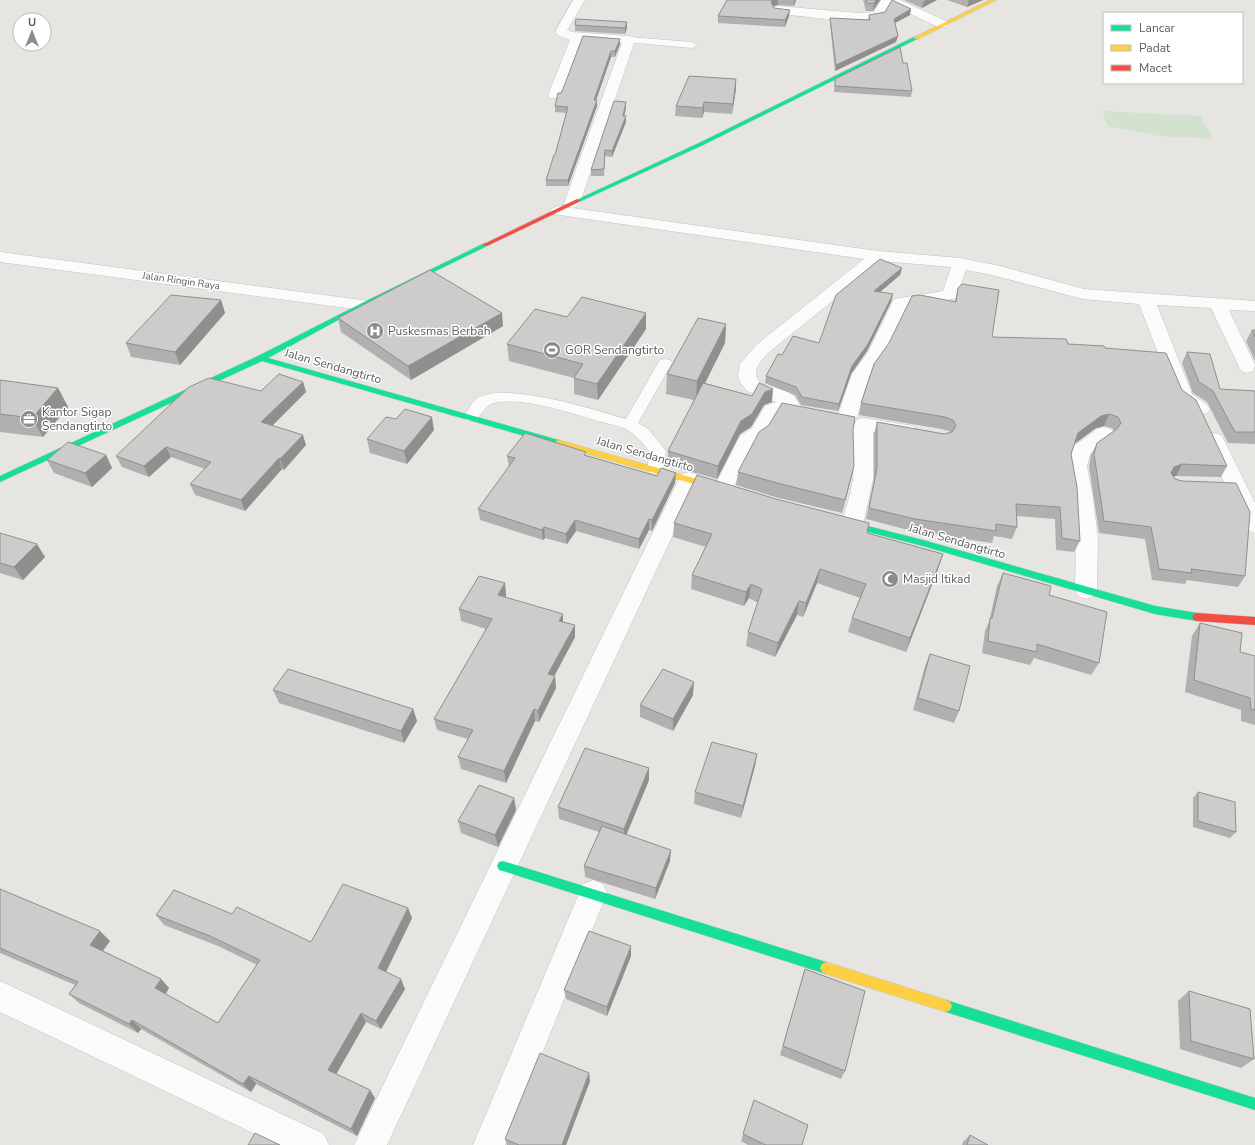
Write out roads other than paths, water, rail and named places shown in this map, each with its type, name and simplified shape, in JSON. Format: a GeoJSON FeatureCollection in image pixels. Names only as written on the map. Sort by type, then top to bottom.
{"type":"FeatureCollection","features":[{"type":"Feature","properties":{"kind":"street"},"geometry":{"type":"LineString","coordinates":[[565,207],[629,40],[577,36],[561,32],[579,0]]}},
{"type":"Feature","properties":{"kind":"street"},"geometry":{"type":"LineString","coordinates":[[778,10],[863,18],[879,14],[887,0]]}},
{"type":"Feature","properties":{"kind":"street"},"geometry":{"type":"LineString","coordinates":[[891,0],[942,24]]}},
{"type":"Feature","properties":{"kind":"street"},"geometry":{"type":"LineString","coordinates":[[0,479],[261,358],[362,305],[565,207],[701,144],[942,24],[994,0]]}},
{"type":"Feature","properties":{"kind":"street"},"geometry":{"type":"LineString","coordinates":[[555,95],[577,36]]}},
{"type":"Feature","properties":{"kind":"street"},"geometry":{"type":"LineString","coordinates":[[565,207],[878,256],[960,263],[994,270],[1084,294],[1255,306]]}},
{"type":"Feature","properties":{"kind":"street"},"geometry":{"type":"LineString","coordinates":[[790,409],[791,405],[786,400],[751,386],[748,381],[747,367],[751,360],[762,349],[878,256]]}},
{"type":"Feature","properties":{"kind":"street","name":"Jalan Ringin Raya"},"geometry":{"type":"LineString","coordinates":[[0,257],[362,305]]}},
{"type":"Feature","properties":{"kind":"street"},"geometry":{"type":"LineString","coordinates":[[852,525],[863,479],[862,443],[855,422],[861,374],[876,354],[898,311],[900,303],[936,298],[950,294],[960,263]]}},
{"type":"Feature","properties":{"kind":"street"},"geometry":{"type":"LineString","coordinates":[[1146,299],[1184,397],[1199,408],[1246,487],[1255,525]]}},
{"type":"Feature","properties":{"kind":"street"},"geometry":{"type":"LineString","coordinates":[[1218,304],[1246,367]]}},
{"type":"Feature","properties":{"kind":"street","name":"Jalan Sendangtirto"},"geometry":{"type":"LineString","coordinates":[[261,358],[727,490]]}},
{"type":"Feature","properties":{"kind":"street"},"geometry":{"type":"LineString","coordinates":[[727,490],[748,440],[759,432],[772,410],[775,408],[790,409],[925,434]]}},
{"type":"Feature","properties":{"kind":"street"},"geometry":{"type":"LineString","coordinates":[[1086,590],[1087,539],[1083,498],[1077,466],[1081,451],[1104,434]]}},
{"type":"Feature","properties":{"kind":"street"},"geometry":{"type":"LineString","coordinates":[[370,1145],[689,479]]}},
{"type":"Feature","properties":{"kind":"street"},"geometry":{"type":"LineString","coordinates":[[1214,486],[1246,487]]}},
{"type":"Feature","properties":{"kind":"street","name":"Jalan Sendangtirto"},"geometry":{"type":"LineString","coordinates":[[830,520],[923,543],[1155,610],[1208,620],[1255,621]]}},
{"type":"Feature","properties":{"kind":"street"},"geometry":{"type":"LineString","coordinates":[[503,866],[1255,1104]]}},
{"type":"Feature","properties":{"kind":"street"},"geometry":{"type":"LineString","coordinates":[[489,1145],[593,894]]}},
{"type":"Feature","properties":{"kind":"street"},"geometry":{"type":"LineString","coordinates":[[0,996],[313,1145]]}},
{"type":"Feature","properties":{"kind":"lane"},"geometry":{"type":"LineString","coordinates":[[629,40],[692,45]]}},
{"type":"Feature","properties":{"kind":"lane"},"geometry":{"type":"LineString","coordinates":[[630,425],[665,363]]}},
{"type":"Feature","properties":{"kind":"lane"},"geometry":{"type":"LineString","coordinates":[[471,417],[481,403],[497,398],[531,399],[630,425],[644,433],[658,451],[655,469]]}},
{"type":"Feature","properties":{"kind":"place","name":"Puskesmas Berbah"},"geometry":{"type":"Point","coordinates":[375,331]}},
{"type":"Feature","properties":{"kind":"place","name":"GOR Sendangtirto"},"geometry":{"type":"Point","coordinates":[552,350]}},
{"type":"Feature","properties":{"kind":"place","name":"Kantor Sigap Sendangtirto"},"geometry":{"type":"Point","coordinates":[29,419]}},
{"type":"Feature","properties":{"kind":"place","name":"Masjid Itikad"},"geometry":{"type":"Point","coordinates":[890,579]}}]}
